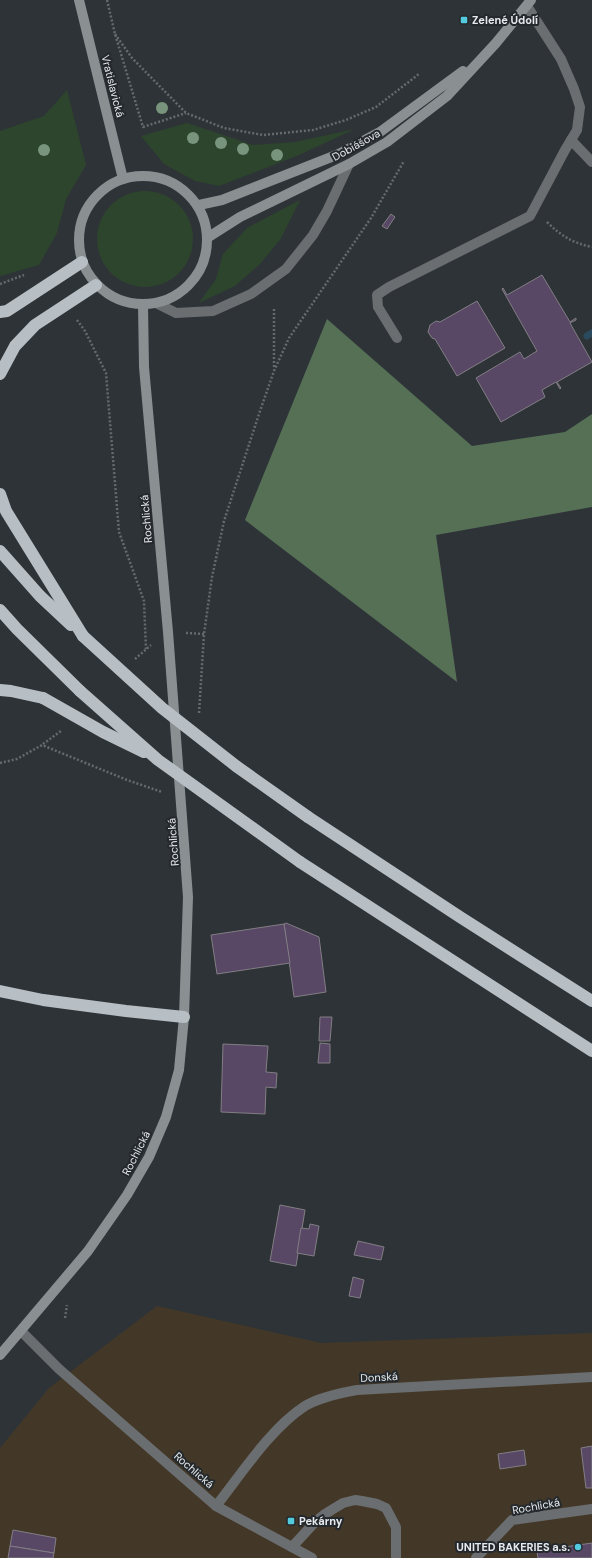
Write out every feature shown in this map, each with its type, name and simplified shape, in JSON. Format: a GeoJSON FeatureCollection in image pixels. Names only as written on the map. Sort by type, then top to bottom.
{"type":"FeatureCollection","features":[{"type":"Feature","properties":{"kind":"highway"},"geometry":{"type":"LineString","coordinates":[[0,312],[7,311],[82,262]]}},
{"type":"Feature","properties":{"kind":"highway"},"geometry":{"type":"LineString","coordinates":[[0,374],[15,346],[35,325],[96,285]]}},
{"type":"Feature","properties":{"kind":"highway"},"geometry":{"type":"LineString","coordinates":[[0,494],[6,511],[83,636]]}},
{"type":"Feature","properties":{"kind":"highway"},"geometry":{"type":"LineString","coordinates":[[0,551],[40,596],[162,708],[236,766],[308,817],[460,918],[592,1001]]}},
{"type":"Feature","properties":{"kind":"highway"},"geometry":{"type":"LineString","coordinates":[[0,610],[80,692],[158,760],[300,862],[592,1051]]}},
{"type":"Feature","properties":{"kind":"highway"},"geometry":{"type":"LineString","coordinates":[[0,690],[43,698],[103,732],[158,760]]}},
{"type":"Feature","properties":{"kind":"highway"},"geometry":{"type":"LineString","coordinates":[[0,991],[44,1000],[126,1012],[184,1017]]}},
{"type":"Feature","properties":{"kind":"street","name":"Vratislavická"},"geometry":{"type":"LineString","coordinates":[[79,0],[123,179]]}},
{"type":"Feature","properties":{"kind":"street"},"geometry":{"type":"LineString","coordinates":[[397,338],[378,307],[377,295],[389,287],[530,216],[571,140],[578,130],[580,107],[561,59],[529,3]]}},
{"type":"Feature","properties":{"kind":"street","name":"Dobiášova"},"geometry":{"type":"LineString","coordinates":[[207,238],[240,217],[349,164],[387,142],[447,96],[496,43],[529,3]]}},
{"type":"Feature","properties":{"kind":"street","name":"Dobiášova"},"geometry":{"type":"LineString","coordinates":[[199,205],[222,200],[339,154],[380,132],[455,77],[496,43]]}},
{"type":"Feature","properties":{"kind":"street"},"geometry":{"type":"LineString","coordinates":[[571,140],[592,162]]}},
{"type":"Feature","properties":{"kind":"street"},"geometry":{"type":"LineString","coordinates":[[156,303],[176,313],[213,311],[251,294],[286,268],[314,235],[349,164]]}},
{"type":"Feature","properties":{"kind":"street"},"geometry":{"type":"LineString","coordinates":[[140,176],[160,178],[181,188],[199,205],[207,238],[206,251],[203,263],[193,280],[182,292],[168,300],[156,303],[143,305],[124,302],[109,295],[96,285],[88,274],[82,262],[78,241],[82,220],[88,205],[100,191],[111,184],[123,179],[140,176]]}},
{"type":"Feature","properties":{"kind":"street","name":"Rochlická"},"geometry":{"type":"LineString","coordinates":[[0,1355],[88,1251],[127,1195],[149,1158],[166,1117],[179,1070],[184,1017],[188,897],[182,798],[144,367],[143,305]]}},
{"type":"Feature","properties":{"kind":"street","name":"Rochlická"},"geometry":{"type":"LineString","coordinates":[[21,1331],[59,1369],[216,1506],[312,1558]]}},
{"type":"Feature","properties":{"kind":"street","name":"Donská"},"geometry":{"type":"LineString","coordinates":[[216,1506],[280,1425],[306,1406],[336,1394],[357,1390],[592,1377]]}},
{"type":"Feature","properties":{"kind":"street"},"geometry":{"type":"LineString","coordinates":[[292,1547],[315,1522],[325,1514],[343,1503],[355,1500],[386,1508],[396,1526],[396,1558]]}},
{"type":"Feature","properties":{"kind":"street","name":"Rochlická"},"geometry":{"type":"LineString","coordinates":[[476,1558],[512,1520],[592,1509]]}},
{"type":"Feature","properties":{"kind":"path"},"geometry":{"type":"LineString","coordinates":[[107,0],[115,34],[143,127],[186,113]]}},
{"type":"Feature","properties":{"kind":"path"},"geometry":{"type":"LineString","coordinates":[[115,34],[132,58],[186,113],[224,128],[263,135],[313,130],[346,120],[376,107],[419,74]]}},
{"type":"Feature","properties":{"kind":"path"},"geometry":{"type":"LineString","coordinates":[[204,634],[212,577],[224,521],[274,371],[290,338],[371,218],[404,161]]}},
{"type":"Feature","properties":{"kind":"path"},"geometry":{"type":"LineString","coordinates":[[542,218],[560,234],[579,244],[592,247]]}},
{"type":"Feature","properties":{"kind":"path"},"geometry":{"type":"LineString","coordinates":[[0,284],[29,274]]}},
{"type":"Feature","properties":{"kind":"path"},"geometry":{"type":"LineString","coordinates":[[274,309],[274,371]]}},
{"type":"Feature","properties":{"kind":"path"},"geometry":{"type":"LineString","coordinates":[[77,320],[85,331],[106,373],[119,532],[144,601],[146,649]]}},
{"type":"Feature","properties":{"kind":"path"},"geometry":{"type":"LineString","coordinates":[[0,763],[17,759],[42,744],[127,780],[182,798]]}},
{"type":"Feature","properties":{"kind":"shaded area"},"geometry":{"type":"Polygon","coordinates":[[[157,1306],[321,1343],[592,1333],[592,1558],[0,1558],[0,1448],[49,1388],[157,1306]]]}},
{"type":"Feature","properties":{"kind":"green space"},"geometry":{"type":"Polygon","coordinates":[[[67,90],[86,165],[66,199],[57,233],[39,265],[0,276],[0,131],[44,116],[67,90]]]}},
{"type":"Feature","properties":{"kind":"green space"},"geometry":{"type":"Polygon","coordinates":[[[187,123],[253,145],[295,142],[355,129],[299,155],[219,186],[195,181],[164,164],[141,136],[187,123]]]}},
{"type":"Feature","properties":{"kind":"green space"},"geometry":{"type":"Polygon","coordinates":[[[145,191],[163,195],[172,199],[179,205],[185,212],[189,221],[193,239],[189,257],[185,266],[179,273],[172,279],[163,283],[145,287],[127,283],[118,279],[111,273],[105,266],[101,257],[97,239],[101,221],[105,212],[111,205],[118,199],[127,195],[145,191]]]}},
{"type":"Feature","properties":{"kind":"green space"},"geometry":{"type":"Polygon","coordinates":[[[300,200],[280,240],[260,264],[235,286],[199,303],[216,279],[223,254],[247,228],[300,200]]]}},
{"type":"Feature","properties":{"kind":"green space"},"geometry":{"type":"Polygon","coordinates":[[[327,319],[472,446],[565,432],[592,414],[592,507],[436,535],[457,682],[245,520],[327,319]]]}},
{"type":"Feature","properties":{"kind":"building"},"geometry":{"type":"Polygon","coordinates":[[[391,214],[395,217],[387,229],[382,226],[391,214]]]}},
{"type":"Feature","properties":{"kind":"building"},"geometry":{"type":"Polygon","coordinates":[[[542,275],[570,322],[576,318],[576,320],[570,323],[592,362],[557,382],[561,388],[560,389],[556,382],[542,390],[545,397],[501,422],[476,378],[520,352],[524,359],[537,351],[502,289],[503,288],[507,295],[542,275]]]}},
{"type":"Feature","properties":{"kind":"building"},"geometry":{"type":"Polygon","coordinates":[[[477,301],[505,348],[457,376],[435,339],[432,338],[428,332],[430,325],[436,321],[440,322],[477,301]]]}},
{"type":"Feature","properties":{"kind":"building"},"geometry":{"type":"Polygon","coordinates":[[[286,923],[319,937],[326,992],[294,997],[284,924],[286,923]]]}},
{"type":"Feature","properties":{"kind":"building"},"geometry":{"type":"Polygon","coordinates":[[[284,924],[290,963],[217,974],[211,935],[284,924]]]}},
{"type":"Feature","properties":{"kind":"building"},"geometry":{"type":"Polygon","coordinates":[[[320,1017],[332,1017],[330,1041],[319,1041],[320,1017]]]}},
{"type":"Feature","properties":{"kind":"building"},"geometry":{"type":"Polygon","coordinates":[[[320,1043],[330,1044],[330,1063],[318,1063],[320,1043]]]}},
{"type":"Feature","properties":{"kind":"building"},"geometry":{"type":"Polygon","coordinates":[[[223,1044],[268,1046],[266,1072],[277,1073],[276,1088],[266,1087],[265,1114],[221,1112],[223,1044]]]}},
{"type":"Feature","properties":{"kind":"building"},"geometry":{"type":"Polygon","coordinates":[[[280,1205],[305,1210],[296,1266],[270,1261],[280,1205]]]}},
{"type":"Feature","properties":{"kind":"building"},"geometry":{"type":"Polygon","coordinates":[[[310,1224],[319,1226],[314,1256],[297,1253],[301,1228],[309,1229],[310,1224]]]}},
{"type":"Feature","properties":{"kind":"building"},"geometry":{"type":"Polygon","coordinates":[[[358,1241],[384,1247],[381,1260],[354,1255],[358,1241]]]}},
{"type":"Feature","properties":{"kind":"building"},"geometry":{"type":"Polygon","coordinates":[[[353,1277],[364,1280],[360,1298],[349,1296],[353,1277]]]}},
{"type":"Feature","properties":{"kind":"building"},"geometry":{"type":"Polygon","coordinates":[[[592,1446],[592,1488],[586,1488],[581,1448],[592,1446]]]}},
{"type":"Feature","properties":{"kind":"building"},"geometry":{"type":"Polygon","coordinates":[[[524,1450],[526,1465],[500,1469],[498,1454],[524,1450]]]}},
{"type":"Feature","properties":{"kind":"building"},"geometry":{"type":"Polygon","coordinates":[[[13,1530],[56,1538],[54,1553],[10,1546],[13,1530]]]}},
{"type":"Feature","properties":{"kind":"building","name":"UNITED BAKERIES a.s."},"geometry":{"type":"Polygon","coordinates":[[[592,1543],[592,1558],[538,1558],[537,1551],[592,1543]]]}},
{"type":"Feature","properties":{"kind":"building"},"geometry":{"type":"Polygon","coordinates":[[[10,1546],[54,1553],[53,1558],[8,1558],[10,1546]]]}},
{"type":"Feature","properties":{"kind":"waterway"},"geometry":{"type":"LineString","coordinates":[[587,336],[592,333]]}},
{"type":"Feature","properties":{"kind":"place","name":"Zelené Údolí"},"geometry":{"type":"Point","coordinates":[464,20]}},
{"type":"Feature","properties":{"kind":"place","name":"Pekárny"},"geometry":{"type":"Point","coordinates":[291,1521]}},
{"type":"Feature","properties":{"kind":"place","name":"UNITED BAKERIES a.s."},"geometry":{"type":"Point","coordinates":[578,1547]}}]}
